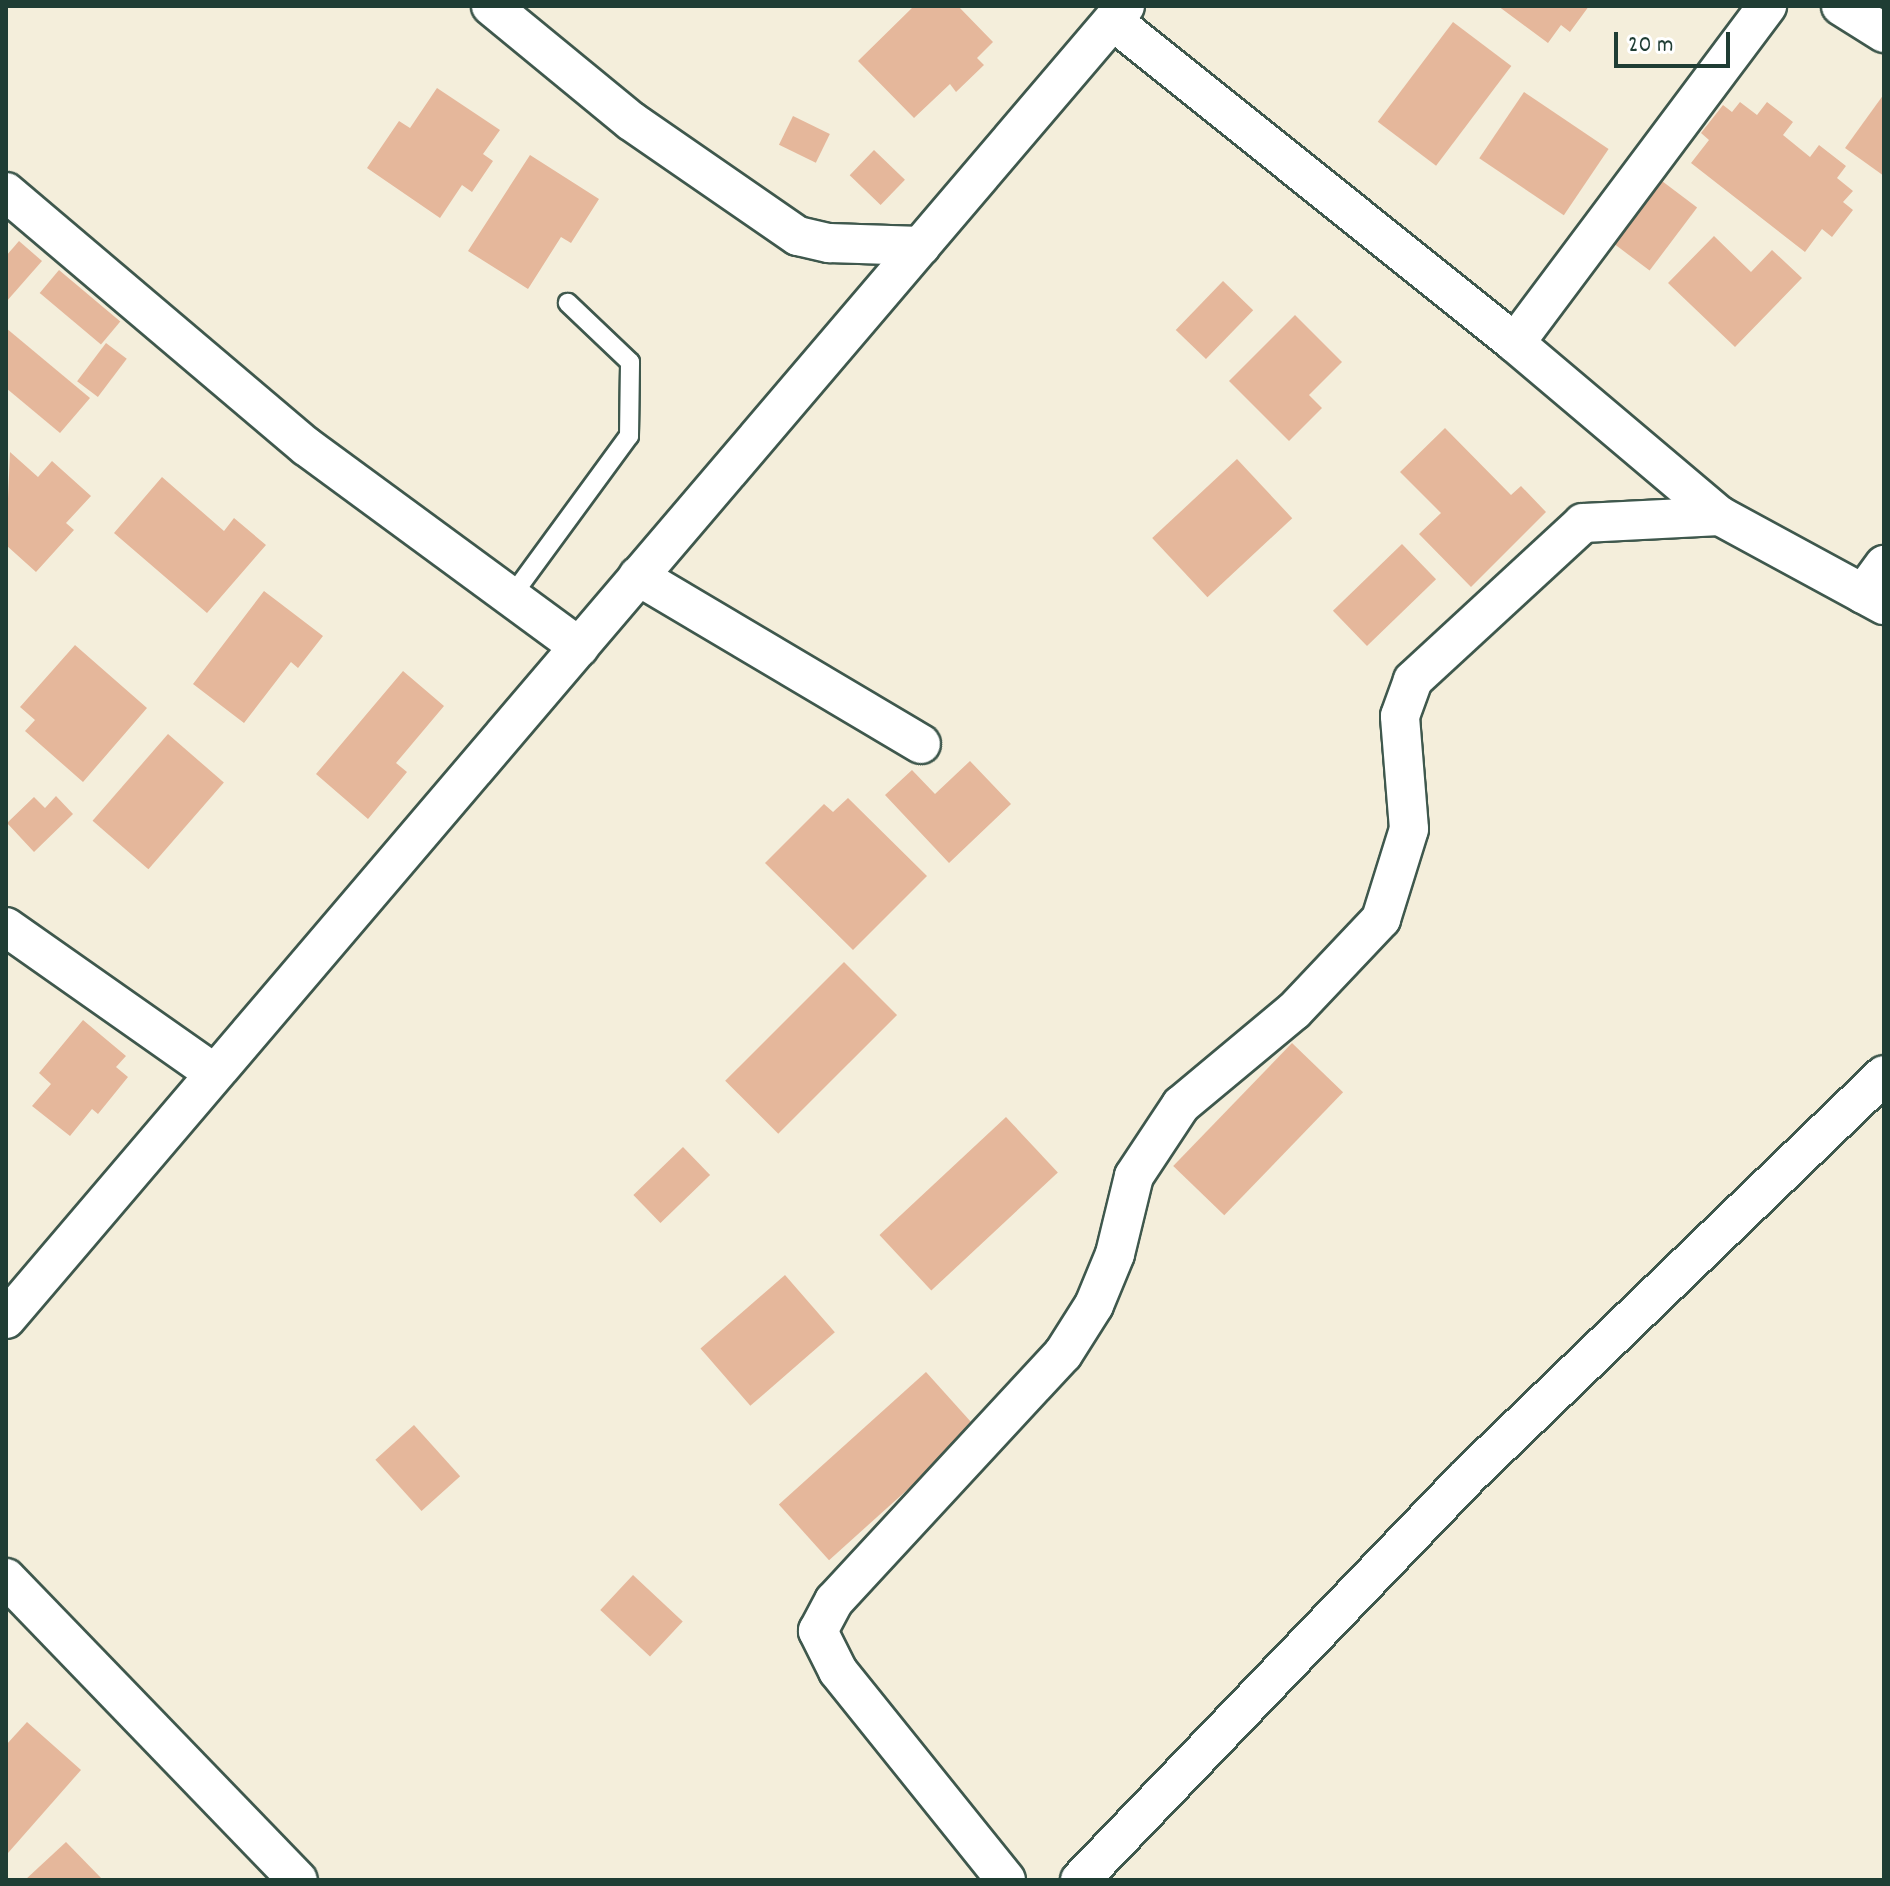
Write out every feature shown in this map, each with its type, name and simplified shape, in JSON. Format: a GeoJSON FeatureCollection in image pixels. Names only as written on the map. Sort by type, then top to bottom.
{"type":"FeatureCollection","features":[{"type":"Feature","properties":{"kind":"street"},"geometry":{"type":"LineString","coordinates":[[491,6],[631,121],[798,236],[829,243],[921,246]]}},
{"type":"Feature","properties":{"kind":"street"},"geometry":{"type":"LineString","coordinates":[[1515,343],[1767,6]]}},
{"type":"Feature","properties":{"kind":"street"},"geometry":{"type":"LineString","coordinates":[[1841,6],[1884,33]]}},
{"type":"Feature","properties":{"kind":"street"},"geometry":{"type":"LineString","coordinates":[[6,1319],[212,1072],[1119,13],[1720,516],[1877,588]]}},
{"type":"Feature","properties":{"kind":"street"},"geometry":{"type":"LineString","coordinates":[[6,192],[307,447],[579,647]]}},
{"type":"Feature","properties":{"kind":"street"},"geometry":{"type":"LineString","coordinates":[[1006,1880],[838,1671],[818,1631],[834,1601],[1063,1354],[1094,1305],[1115,1254],[1134,1176],[1181,1105],[1294,1011],[1381,919],[1409,829],[1400,716],[1413,680],[1583,523],[1720,516]]}},
{"type":"Feature","properties":{"kind":"street"},"geometry":{"type":"LineString","coordinates":[[638,576],[921,744]]}},
{"type":"Feature","properties":{"kind":"street"},"geometry":{"type":"LineString","coordinates":[[6,927],[212,1072]]}},
{"type":"Feature","properties":{"kind":"street"},"geometry":{"type":"LineString","coordinates":[[1080,1880],[1469,1475],[1884,1075]]}},
{"type":"Feature","properties":{"kind":"street"},"geometry":{"type":"LineString","coordinates":[[6,1578],[298,1880]]}},
{"type":"Feature","properties":{"kind":"lane"},"geometry":{"type":"LineString","coordinates":[[511,597],[629,436],[630,362],[568,303]]}},
{"type":"Feature","properties":{"kind":"building"},"geometry":{"type":"Polygon","coordinates":[[[914,6],[958,6],[993,42],[977,58],[984,65],[956,92],[950,84],[914,118],[858,61],[914,6]]]}},
{"type":"Feature","properties":{"kind":"building"},"geometry":{"type":"Polygon","coordinates":[[[1498,6],[1589,6],[1570,32],[1561,25],[1548,43],[1498,6]]]}},
{"type":"Feature","properties":{"kind":"building"},"geometry":{"type":"Polygon","coordinates":[[[1453,22],[1511,66],[1436,166],[1378,122],[1453,22]]]}},
{"type":"Feature","properties":{"kind":"building"},"geometry":{"type":"Polygon","coordinates":[[[437,88],[500,130],[483,154],[493,161],[472,192],[462,185],[440,218],[367,168],[399,121],[410,128],[437,88]]]}},
{"type":"Feature","properties":{"kind":"building"},"geometry":{"type":"Polygon","coordinates":[[[1524,92],[1609,149],[1564,215],[1479,158],[1524,92]]]}},
{"type":"Feature","properties":{"kind":"building"},"geometry":{"type":"Polygon","coordinates":[[[1884,94],[1884,176],[1845,148],[1884,94]]]}},
{"type":"Feature","properties":{"kind":"building"},"geometry":{"type":"Polygon","coordinates":[[[1740,102],[1757,115],[1767,102],[1793,122],[1783,135],[1810,157],[1819,145],[1846,166],[1837,178],[1853,191],[1843,202],[1853,210],[1832,237],[1822,229],[1805,252],[1691,163],[1709,140],[1701,133],[1723,105],[1732,112],[1740,102]]]}},
{"type":"Feature","properties":{"kind":"building"},"geometry":{"type":"Polygon","coordinates":[[[793,116],[830,134],[816,163],[779,145],[793,116]]]}},
{"type":"Feature","properties":{"kind":"building"},"geometry":{"type":"Polygon","coordinates":[[[874,150],[905,180],[881,205],[850,175],[874,150]]]}},
{"type":"Feature","properties":{"kind":"building"},"geometry":{"type":"Polygon","coordinates":[[[530,155],[599,199],[571,243],[561,237],[528,289],[468,251],[530,155]]]}},
{"type":"Feature","properties":{"kind":"building"},"geometry":{"type":"Polygon","coordinates":[[[1654,175],[1697,207],[1650,271],[1606,238],[1654,175]]]}},
{"type":"Feature","properties":{"kind":"building"},"geometry":{"type":"Polygon","coordinates":[[[1714,236],[1751,272],[1772,250],[1802,278],[1735,347],[1668,283],[1714,236]]]}},
{"type":"Feature","properties":{"kind":"building"},"geometry":{"type":"Polygon","coordinates":[[[19,241],[42,261],[6,302],[6,256],[19,241]]]}},
{"type":"Feature","properties":{"kind":"building"},"geometry":{"type":"Polygon","coordinates":[[[59,270],[120,321],[101,344],[40,293],[59,270]]]}},
{"type":"Feature","properties":{"kind":"building"},"geometry":{"type":"Polygon","coordinates":[[[1223,281],[1253,310],[1206,359],[1176,330],[1223,281]]]}},
{"type":"Feature","properties":{"kind":"building"},"geometry":{"type":"Polygon","coordinates":[[[1295,315],[1342,362],[1309,395],[1322,408],[1289,441],[1229,381],[1295,315]]]}},
{"type":"Feature","properties":{"kind":"building"},"geometry":{"type":"Polygon","coordinates":[[[6,328],[90,398],[60,433],[6,388],[6,328]]]}},
{"type":"Feature","properties":{"kind":"building"},"geometry":{"type":"Polygon","coordinates":[[[106,343],[127,359],[98,397],[77,381],[106,343]]]}},
{"type":"Feature","properties":{"kind":"building"},"geometry":{"type":"Polygon","coordinates":[[[1445,428],[1511,495],[1521,486],[1546,512],[1471,587],[1419,534],[1441,513],[1400,472],[1445,428]]]}},
{"type":"Feature","properties":{"kind":"building"},"geometry":{"type":"Polygon","coordinates":[[[10,452],[38,477],[52,461],[91,496],[66,523],[74,530],[36,572],[6,545],[10,452]]]}},
{"type":"Feature","properties":{"kind":"building"},"geometry":{"type":"Polygon","coordinates":[[[1237,459],[1292,518],[1207,597],[1152,538],[1237,459]]]}},
{"type":"Feature","properties":{"kind":"building"},"geometry":{"type":"Polygon","coordinates":[[[162,477],[224,531],[234,518],[266,545],[207,613],[114,533],[162,477]]]}},
{"type":"Feature","properties":{"kind":"building"},"geometry":{"type":"Polygon","coordinates":[[[1402,544],[1436,579],[1367,646],[1333,611],[1402,544]]]}},
{"type":"Feature","properties":{"kind":"building"},"geometry":{"type":"Polygon","coordinates":[[[264,591],[323,636],[298,668],[291,662],[244,723],[193,684],[264,591]]]}},
{"type":"Feature","properties":{"kind":"building"},"geometry":{"type":"Polygon","coordinates":[[[75,645],[147,708],[83,782],[25,731],[35,720],[20,707],[75,645]]]}},
{"type":"Feature","properties":{"kind":"building"},"geometry":{"type":"Polygon","coordinates":[[[403,671],[444,706],[396,763],[407,772],[368,819],[316,774],[403,671]]]}},
{"type":"Feature","properties":{"kind":"building"},"geometry":{"type":"Polygon","coordinates":[[[168,734],[224,783],[148,869],[93,821],[168,734]]]}},
{"type":"Feature","properties":{"kind":"building"},"geometry":{"type":"Polygon","coordinates":[[[970,761],[1011,804],[949,863],[885,795],[912,770],[935,794],[970,761]]]}},
{"type":"Feature","properties":{"kind":"building"},"geometry":{"type":"Polygon","coordinates":[[[56,796],[73,814],[34,852],[7,823],[34,797],[45,808],[56,796]]]}},
{"type":"Feature","properties":{"kind":"building"},"geometry":{"type":"Polygon","coordinates":[[[848,798],[927,876],[853,950],[765,863],[824,804],[833,812],[848,798]]]}},
{"type":"Feature","properties":{"kind":"building"},"geometry":{"type":"Polygon","coordinates":[[[844,962],[897,1015],[778,1134],[725,1081],[844,962]]]}},
{"type":"Feature","properties":{"kind":"building"},"geometry":{"type":"Polygon","coordinates":[[[83,1020],[126,1056],[116,1067],[128,1077],[98,1114],[92,1109],[70,1136],[32,1106],[51,1084],[39,1073],[83,1020]]]}},
{"type":"Feature","properties":{"kind":"building"},"geometry":{"type":"Polygon","coordinates":[[[1292,1043],[1343,1092],[1224,1215],[1173,1166],[1292,1043]]]}},
{"type":"Feature","properties":{"kind":"building"},"geometry":{"type":"Polygon","coordinates":[[[1006,1117],[1058,1173],[931,1291],[879,1235],[1006,1117]]]}},
{"type":"Feature","properties":{"kind":"building"},"geometry":{"type":"Polygon","coordinates":[[[683,1147],[710,1175],[660,1223],[633,1195],[683,1147]]]}},
{"type":"Feature","properties":{"kind":"building"},"geometry":{"type":"Polygon","coordinates":[[[785,1275],[835,1332],[750,1406],[700,1348],[785,1275]]]}},
{"type":"Feature","properties":{"kind":"building"},"geometry":{"type":"Polygon","coordinates":[[[926,1372],[976,1428],[829,1560],[779,1504],[926,1372]]]}},
{"type":"Feature","properties":{"kind":"building"},"geometry":{"type":"Polygon","coordinates":[[[414,1425],[460,1476],[422,1511],[375,1460],[414,1425]]]}},
{"type":"Feature","properties":{"kind":"building"},"geometry":{"type":"Polygon","coordinates":[[[633,1575],[683,1621],[650,1656],[600,1610],[633,1575]]]}},
{"type":"Feature","properties":{"kind":"building"},"geometry":{"type":"Polygon","coordinates":[[[27,1722],[81,1770],[8,1853],[6,1745],[27,1722]]]}},
{"type":"Feature","properties":{"kind":"building"},"geometry":{"type":"Polygon","coordinates":[[[66,1842],[103,1880],[25,1880],[66,1842]]]}}]}
